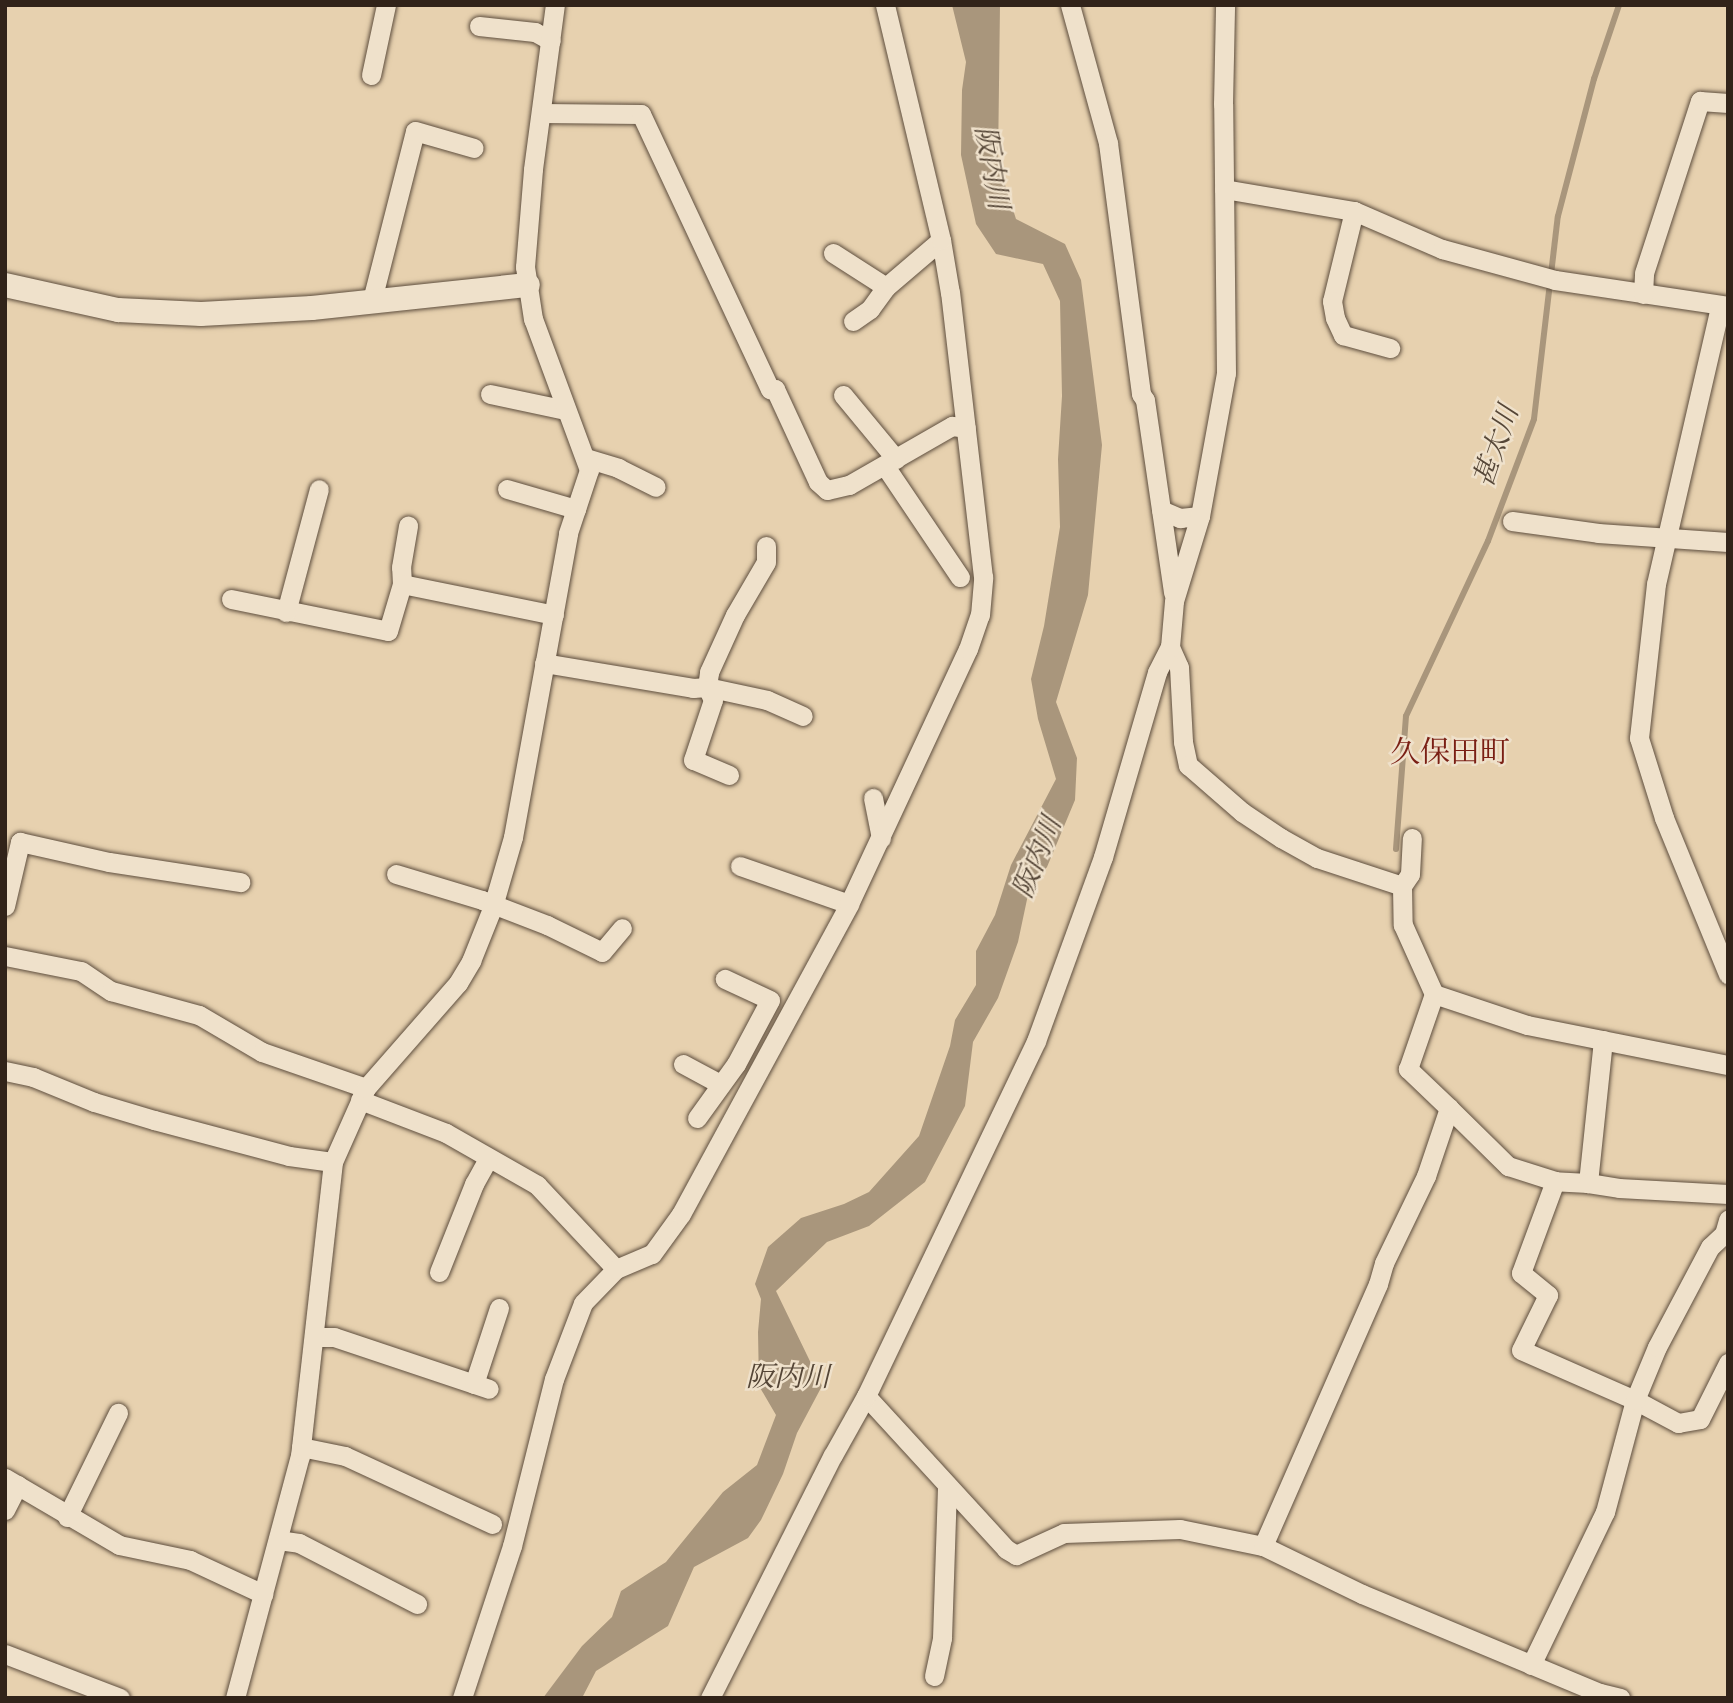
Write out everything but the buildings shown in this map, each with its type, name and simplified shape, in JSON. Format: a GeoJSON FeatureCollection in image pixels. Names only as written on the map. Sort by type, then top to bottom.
{"type":"FeatureCollection","features":[{"type":"Feature","properties":{"kind":"street"},"geometry":{"type":"LineString","coordinates":[[371,75],[386,5]]}},
{"type":"Feature","properties":{"kind":"street"},"geometry":{"type":"LineString","coordinates":[[235,1698],[301,1447],[333,1162],[363,1094],[458,983],[471,961],[493,906],[513,837],[568,533],[589,470],[533,319],[525,267],[528,222],[555,5]]}},
{"type":"Feature","properties":{"kind":"street"},"geometry":{"type":"LineString","coordinates":[[462,1698],[512,1546],[565,1347],[583,1303],[616,1269],[652,1254],[681,1214],[753,1076],[805,989],[849,904],[968,649],[980,615],[983,577],[967,428],[941,240],[885,5]]}},
{"type":"Feature","properties":{"kind":"street"},"geometry":{"type":"LineString","coordinates":[[1070,5],[1108,143],[1141,394],[1145,400],[1174,601]]}},
{"type":"Feature","properties":{"kind":"street"},"geometry":{"type":"LineString","coordinates":[[710,1698],[833,1455],[866,1396],[1036,1041],[1103,857],[1157,672],[1170,647],[1174,601],[1200,516],[1226,373],[1225,5]]}},
{"type":"Feature","properties":{"kind":"street"},"geometry":{"type":"LineString","coordinates":[[480,26],[535,32],[551,41]]}},
{"type":"Feature","properties":{"kind":"street"},"geometry":{"type":"LineString","coordinates":[[1643,294],[1644,273],[1700,101],[1728,103]]}},
{"type":"Feature","properties":{"kind":"street"},"geometry":{"type":"LineString","coordinates":[[541,113],[641,114],[770,389],[775,389],[818,482],[827,491],[849,485],[952,426],[967,428]]}},
{"type":"Feature","properties":{"kind":"street"},"geometry":{"type":"LineString","coordinates":[[372,300],[415,131],[474,148]]}},
{"type":"Feature","properties":{"kind":"street"},"geometry":{"type":"LineString","coordinates":[[1224,189],[1354,211],[1443,249],[1550,279],[1724,306],[1656,584],[1639,738],[1664,818],[1728,974]]}},
{"type":"Feature","properties":{"kind":"street"},"geometry":{"type":"LineString","coordinates":[[1354,211],[1332,301],[1335,318],[1343,335],[1391,348]]}},
{"type":"Feature","properties":{"kind":"street"},"geometry":{"type":"LineString","coordinates":[[853,321],[870,309],[886,288],[941,240]]}},
{"type":"Feature","properties":{"kind":"street"},"geometry":{"type":"LineString","coordinates":[[833,253],[886,288]]}},
{"type":"Feature","properties":{"kind":"street"},"geometry":{"type":"LineString","coordinates":[[5,285],[118,310],[201,314],[312,308],[527,285]]}},
{"type":"Feature","properties":{"kind":"street"},"geometry":{"type":"LineString","coordinates":[[490,394],[566,410]]}},
{"type":"Feature","properties":{"kind":"street"},"geometry":{"type":"LineString","coordinates":[[843,395],[891,462],[960,577]]}},
{"type":"Feature","properties":{"kind":"street"},"geometry":{"type":"LineString","coordinates":[[586,458],[618,468],[656,487]]}},
{"type":"Feature","properties":{"kind":"street"},"geometry":{"type":"LineString","coordinates":[[286,612],[319,489]]}},
{"type":"Feature","properties":{"kind":"street"},"geometry":{"type":"LineString","coordinates":[[506,489],[576,509]]}},
{"type":"Feature","properties":{"kind":"street"},"geometry":{"type":"LineString","coordinates":[[1161,510],[1180,518],[1200,516]]}},
{"type":"Feature","properties":{"kind":"street"},"geometry":{"type":"LineString","coordinates":[[1512,521],[1598,533],[1728,542]]}},
{"type":"Feature","properties":{"kind":"street"},"geometry":{"type":"LineString","coordinates":[[231,599],[388,631],[402,584],[401,567],[408,526]]}},
{"type":"Feature","properties":{"kind":"street"},"geometry":{"type":"LineString","coordinates":[[729,775],[693,760],[713,700],[707,687],[709,672],[735,615],[766,562],[766,546]]}},
{"type":"Feature","properties":{"kind":"street"},"geometry":{"type":"LineString","coordinates":[[402,584],[554,615]]}},
{"type":"Feature","properties":{"kind":"street"},"geometry":{"type":"LineString","coordinates":[[1170,647],[1179,667],[1183,742],[1188,765],[1242,812],[1281,838],[1317,858],[1402,887]]}},
{"type":"Feature","properties":{"kind":"street"},"geometry":{"type":"LineString","coordinates":[[544,663],[693,688],[707,687],[767,700],[803,716]]}},
{"type":"Feature","properties":{"kind":"street"},"geometry":{"type":"LineString","coordinates":[[873,797],[881,838]]}},
{"type":"Feature","properties":{"kind":"street"},"geometry":{"type":"LineString","coordinates":[[1412,838],[1410,874],[1402,887],[1403,925],[1434,994],[1408,1062],[1408,1069],[1508,1166],[1555,1181],[1619,1188],[1728,1194]]}},
{"type":"Feature","properties":{"kind":"street"},"geometry":{"type":"LineString","coordinates":[[5,906],[20,842],[109,862],[240,882]]}},
{"type":"Feature","properties":{"kind":"street"},"geometry":{"type":"LineString","coordinates":[[740,866],[849,904]]}},
{"type":"Feature","properties":{"kind":"street"},"geometry":{"type":"LineString","coordinates":[[396,874],[547,925],[602,952],[622,928]]}},
{"type":"Feature","properties":{"kind":"street"},"geometry":{"type":"LineString","coordinates":[[5,956],[80,971],[111,991],[199,1015],[262,1052],[363,1094],[446,1133],[537,1185],[616,1269]]}},
{"type":"Feature","properties":{"kind":"street"},"geometry":{"type":"LineString","coordinates":[[697,1118],[736,1065],[770,1000],[725,979]]}},
{"type":"Feature","properties":{"kind":"street"},"geometry":{"type":"LineString","coordinates":[[1434,994],[1527,1025],[1728,1065]]}},
{"type":"Feature","properties":{"kind":"street"},"geometry":{"type":"LineString","coordinates":[[1588,1183],[1603,1040]]}},
{"type":"Feature","properties":{"kind":"street"},"geometry":{"type":"LineString","coordinates":[[683,1065],[720,1084]]}},
{"type":"Feature","properties":{"kind":"street"},"geometry":{"type":"LineString","coordinates":[[736,1065],[753,1076]]}},
{"type":"Feature","properties":{"kind":"street"},"geometry":{"type":"LineString","coordinates":[[5,1070],[33,1077],[94,1102],[154,1120],[289,1156],[333,1162]]}},
{"type":"Feature","properties":{"kind":"street"},"geometry":{"type":"LineString","coordinates":[[1263,1546],[1378,1284],[1384,1263],[1426,1177],[1449,1108]]}},
{"type":"Feature","properties":{"kind":"street"},"geometry":{"type":"LineString","coordinates":[[439,1272],[474,1184],[488,1159]]}},
{"type":"Feature","properties":{"kind":"street"},"geometry":{"type":"LineString","coordinates":[[1555,1181],[1521,1273],[1548,1295],[1521,1350],[1635,1400],[1678,1423],[1700,1419],[1728,1363]]}},
{"type":"Feature","properties":{"kind":"street"},"geometry":{"type":"LineString","coordinates":[[1531,1664],[1605,1512],[1635,1400],[1657,1347],[1710,1247],[1726,1231]]}},
{"type":"Feature","properties":{"kind":"street"},"geometry":{"type":"LineString","coordinates":[[315,1337],[334,1337],[481,1387],[499,1308]]}},
{"type":"Feature","properties":{"kind":"street"},"geometry":{"type":"LineString","coordinates":[[866,1396],[1006,1549],[1016,1555],[1064,1533],[1077,1532],[1180,1529],[1263,1546],[1362,1594],[1600,1693],[1620,1698]]}},
{"type":"Feature","properties":{"kind":"street"},"geometry":{"type":"LineString","coordinates":[[67,1517],[118,1413]]}},
{"type":"Feature","properties":{"kind":"street"},"geometry":{"type":"LineString","coordinates":[[301,1447],[345,1457],[492,1524]]}},
{"type":"Feature","properties":{"kind":"street"},"geometry":{"type":"LineString","coordinates":[[5,1510],[12,1482],[67,1517],[119,1545],[190,1560],[263,1594]]}},
{"type":"Feature","properties":{"kind":"street"},"geometry":{"type":"LineString","coordinates":[[934,1676],[942,1638],[947,1485]]}},
{"type":"Feature","properties":{"kind":"street"},"geometry":{"type":"LineString","coordinates":[[278,1540],[299,1543],[417,1604]]}},
{"type":"Feature","properties":{"kind":"street"},"geometry":{"type":"LineString","coordinates":[[5,1654],[120,1698]]}},
{"type":"Feature","properties":{"kind":"water","name":"阪内川"},"geometry":{"type":"Polygon","coordinates":[[[952,5],[1000,5],[998,163],[1016,219],[1065,244],[1081,280],[1102,445],[1088,595],[1056,702],[1077,758],[1075,800],[1047,867],[1029,890],[1018,942],[998,998],[973,1042],[965,1106],[925,1182],[869,1226],[827,1242],[776,1291],[822,1386],[797,1433],[783,1474],[761,1520],[748,1538],[694,1567],[668,1626],[596,1671],[582,1698],[543,1698],[582,1646],[612,1617],[621,1591],[666,1562],[723,1492],[757,1465],[776,1415],[759,1386],[758,1332],[761,1299],[755,1284],[768,1247],[801,1218],[844,1204],[869,1192],[919,1136],[950,1046],[955,1020],[976,985],[976,951],[995,915],[1011,865],[1056,779],[1038,719],[1031,679],[1044,626],[1060,527],[1060,301],[1043,264],[996,254],[976,224],[961,155],[962,90],[966,62],[952,5]]]}},
{"type":"Feature","properties":{"kind":"waterway","name":"甚太川"},"geometry":{"type":"LineString","coordinates":[[1396,849],[1406,716],[1488,541],[1534,419],[1558,216],[1594,79],[1619,5]]}},
{"type":"Feature","properties":{"kind":"district","name":"久保田町"},"geometry":{"type":"Point","coordinates":[1450,754]}}]}
